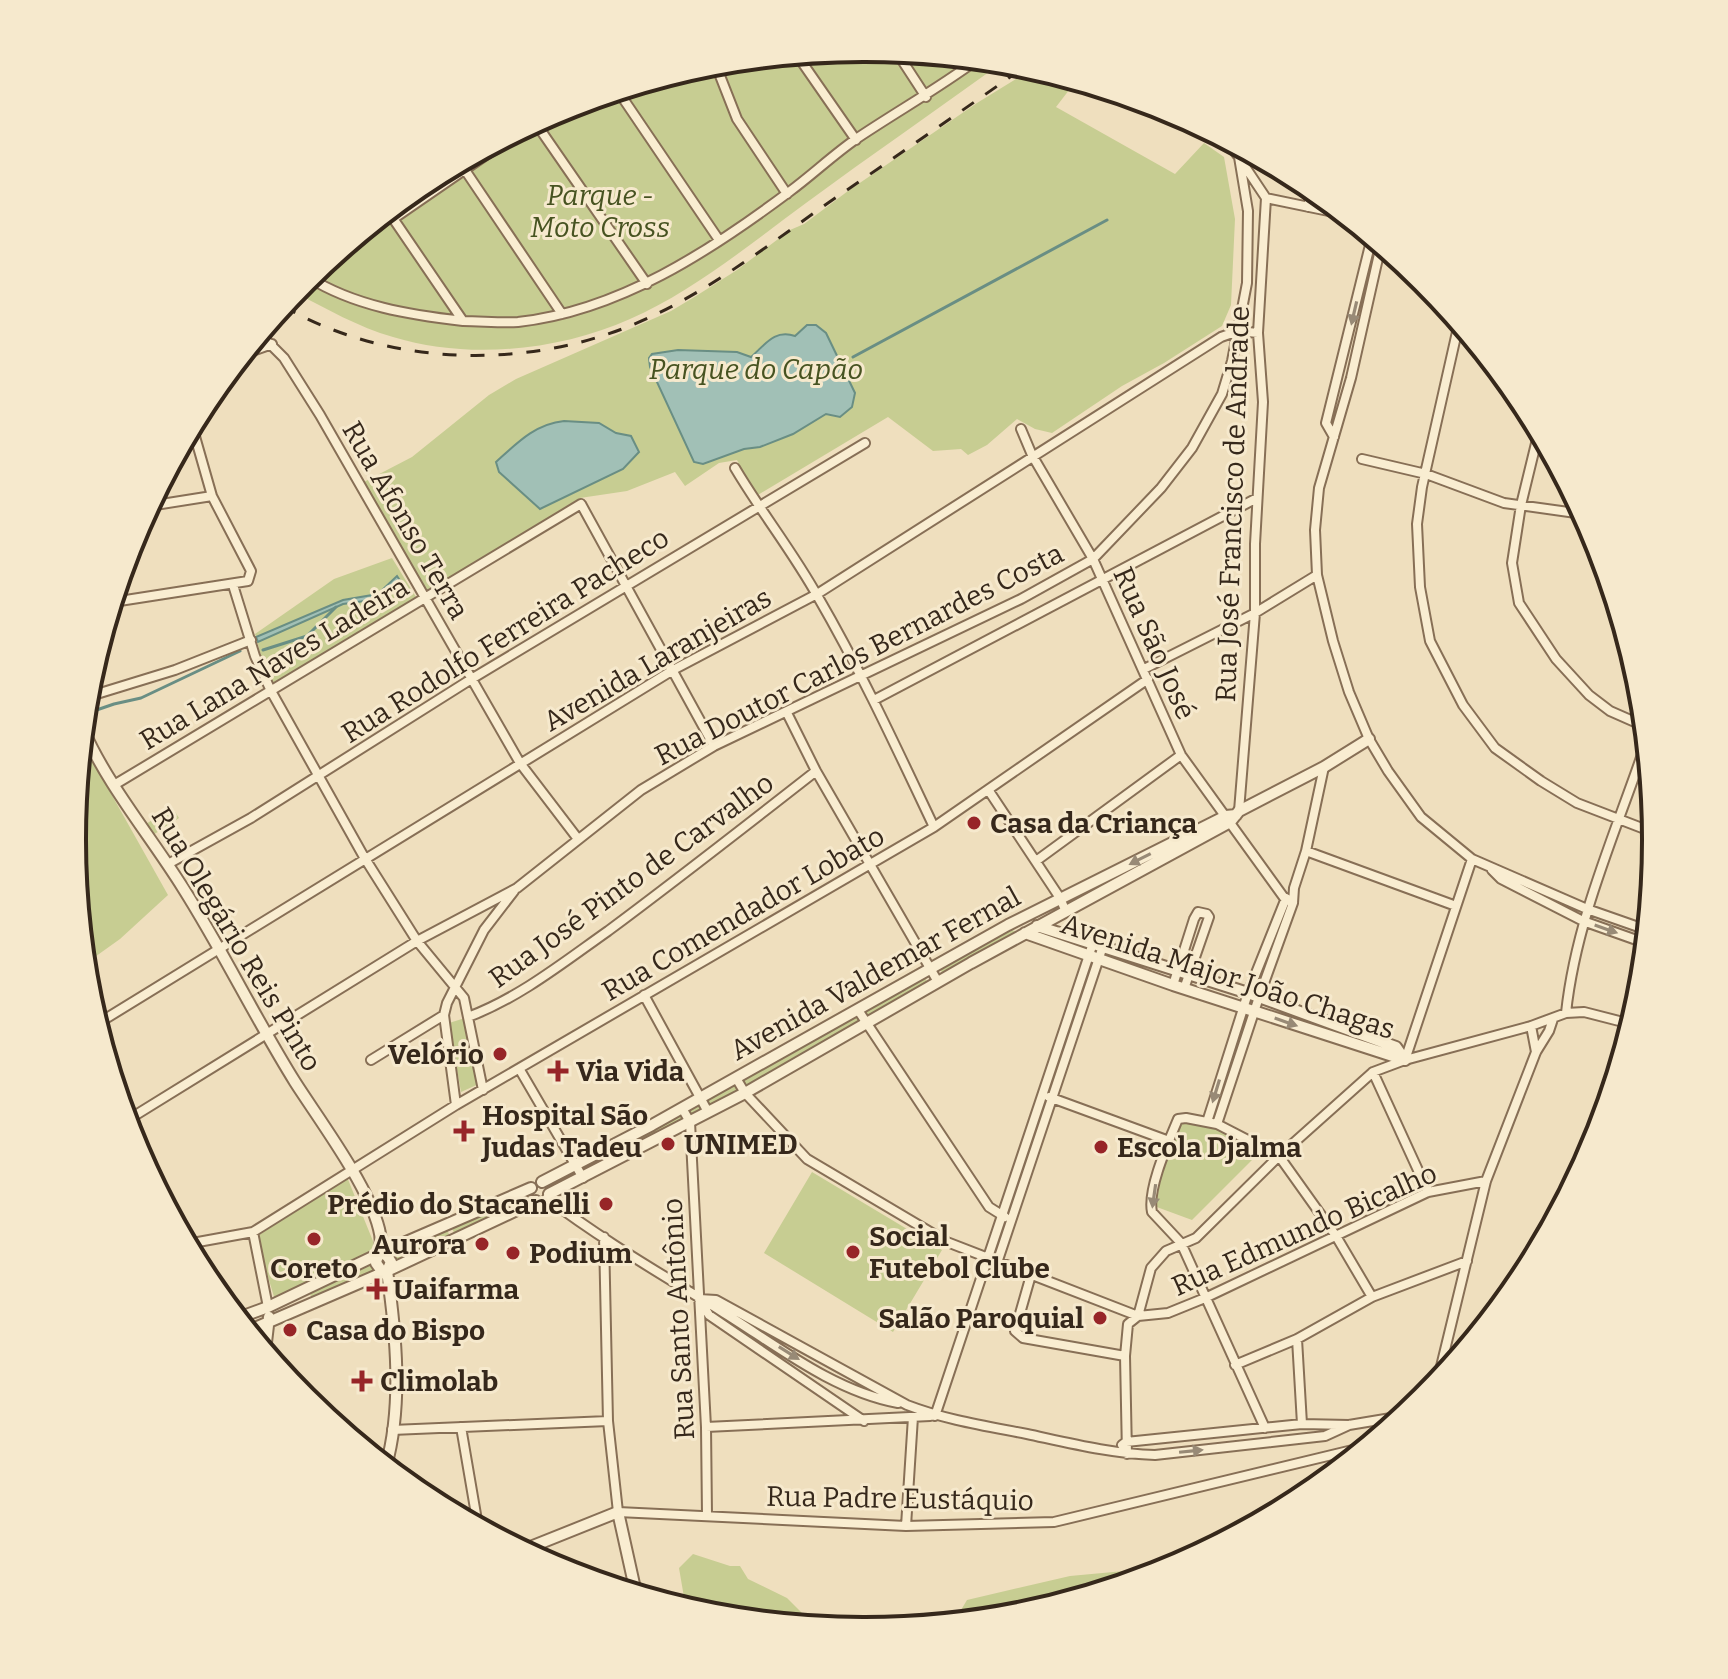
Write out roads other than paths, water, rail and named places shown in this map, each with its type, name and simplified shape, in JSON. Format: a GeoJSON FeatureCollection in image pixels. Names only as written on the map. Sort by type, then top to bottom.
{"type":"FeatureCollection","features":[{"type":"Feature","properties":{"kind":"street"},"geometry":{"type":"LineString","coordinates":[[904,64],[926,97]]}},
{"type":"Feature","properties":{"kind":"street"},"geometry":{"type":"LineString","coordinates":[[804,65],[856,140]]}},
{"type":"Feature","properties":{"kind":"street"},"geometry":{"type":"LineString","coordinates":[[320,284],[396,312],[463,321],[516,322],[562,314],[647,284],[787,194],[856,140],[926,97],[964,69]]}},
{"type":"Feature","properties":{"kind":"street"},"geometry":{"type":"LineString","coordinates":[[720,76],[737,119],[787,194]]}},
{"type":"Feature","properties":{"kind":"street"},"geometry":{"type":"LineString","coordinates":[[624,100],[719,240]]}},
{"type":"Feature","properties":{"kind":"street"},"geometry":{"type":"LineString","coordinates":[[542,132],[647,284]]}},
{"type":"Feature","properties":{"kind":"street","name":"Rua Doutor Carlos Bernardes Costa"},"geometry":{"type":"LineString","coordinates":[[137,1114],[417,941],[517,888],[641,790],[714,746],[1021,599],[1093,559],[1161,488],[1192,448],[1222,394],[1232,361],[1247,283],[1248,211],[1239,159]]}},
{"type":"Feature","properties":{"kind":"street"},"geometry":{"type":"LineString","coordinates":[[1241,159],[1266,198],[1318,209]]}},
{"type":"Feature","properties":{"kind":"street"},"geometry":{"type":"LineString","coordinates":[[466,172],[562,314]]}},
{"type":"Feature","properties":{"kind":"street"},"geometry":{"type":"LineString","coordinates":[[1248,211],[1266,198]]}},
{"type":"Feature","properties":{"kind":"street","name":"Rua José Francisco de Andrade"},"geometry":{"type":"LineString","coordinates":[[1233,816],[1255,613],[1263,402],[1258,333],[1266,198]]}},
{"type":"Feature","properties":{"kind":"street"},"geometry":{"type":"LineString","coordinates":[[1308,207],[1309,202]]}},
{"type":"Feature","properties":{"kind":"street"},"geometry":{"type":"LineString","coordinates":[[395,220],[463,321]]}},
{"type":"Feature","properties":{"kind":"street"},"geometry":{"type":"LineString","coordinates":[[1334,437],[1326,423],[1369,249]]}},
{"type":"Feature","properties":{"kind":"street"},"geometry":{"type":"LineString","coordinates":[[1379,257],[1351,378],[1319,488],[1315,530],[1317,575],[1349,692],[1369,739],[1421,817],[1472,859],[1489,867],[1501,879],[1557,896],[1636,926]]}},
{"type":"Feature","properties":{"kind":"street"},"geometry":{"type":"LineString","coordinates":[[1362,277],[1374,280]]}},
{"type":"Feature","properties":{"kind":"street"},"geometry":{"type":"LineString","coordinates":[[1238,331],[1258,333]]}},
{"type":"Feature","properties":{"kind":"street","name":"Avenida Laranjeiras"},"geometry":{"type":"LineString","coordinates":[[107,1018],[364,857],[673,670],[817,594],[1032,455],[1221,337],[1238,331]]}},
{"type":"Feature","properties":{"kind":"street"},"geometry":{"type":"LineString","coordinates":[[1456,336],[1417,524],[1420,587],[1430,641],[1463,705],[1495,748],[1577,803],[1642,828]]}},
{"type":"Feature","properties":{"kind":"street","name":"Rua Afonso Terra"},"geometry":{"type":"LineString","coordinates":[[268,341],[284,358],[320,415],[520,763],[578,839]]}},
{"type":"Feature","properties":{"kind":"street"},"geometry":{"type":"LineString","coordinates":[[262,348],[272,344]]}},
{"type":"Feature","properties":{"kind":"street"},"geometry":{"type":"LineString","coordinates":[[1339,375],[1351,378]]}},
{"type":"Feature","properties":{"kind":"street","name":"Rua São José"},"geometry":{"type":"LineString","coordinates":[[1021,429],[1032,455],[1093,559],[1181,755],[1233,816],[1289,901]]}},
{"type":"Feature","properties":{"kind":"street"},"geometry":{"type":"LineString","coordinates":[[125,600],[248,581],[251,571],[212,496],[197,442]]}},
{"type":"Feature","properties":{"kind":"street","name":"Rua Rodolfo Ferreira Pacheco"},"geometry":{"type":"LineString","coordinates":[[168,864],[251,818],[473,678],[865,443]]}},
{"type":"Feature","properties":{"kind":"street"},"geometry":{"type":"LineString","coordinates":[[1535,448],[1521,505],[1512,563],[1519,603],[1556,659],[1589,695],[1610,711],[1632,721]]}},
{"type":"Feature","properties":{"kind":"street"},"geometry":{"type":"LineString","coordinates":[[1362,459],[1426,474],[1504,503],[1568,512]]}},
{"type":"Feature","properties":{"kind":"street"},"geometry":{"type":"LineString","coordinates":[[735,468],[817,594],[874,700],[934,827]]}},
{"type":"Feature","properties":{"kind":"street"},"geometry":{"type":"LineString","coordinates":[[163,504],[212,496]]}},
{"type":"Feature","properties":{"kind":"street"},"geometry":{"type":"LineString","coordinates":[[874,700],[1257,498]]}},
{"type":"Feature","properties":{"kind":"street","name":"Rua Lana Naves Ladeira"},"geometry":{"type":"LineString","coordinates":[[114,785],[581,504],[625,586]]}},
{"type":"Feature","properties":{"kind":"street"},"geometry":{"type":"LineString","coordinates":[[1144,669],[1255,613],[1317,575]]}},
{"type":"Feature","properties":{"kind":"street"},"geometry":{"type":"LineString","coordinates":[[233,585],[271,691],[364,857],[417,941],[464,998],[483,1090]]}},
{"type":"Feature","properties":{"kind":"street"},"geometry":{"type":"LineString","coordinates":[[625,586],[714,746]]}},
{"type":"Feature","properties":{"kind":"street"},"geometry":{"type":"LineString","coordinates":[[100,693],[175,670],[251,640]]}},
{"type":"Feature","properties":{"kind":"street","name":"Rua Comendador Lobato"},"geometry":{"type":"LineString","coordinates":[[253,1232],[456,1105],[934,827],[1148,679]]}},
{"type":"Feature","properties":{"kind":"street"},"geometry":{"type":"LineString","coordinates":[[787,713],[816,771],[938,982]]}},
{"type":"Feature","properties":{"kind":"street","name":"Avenida Valdemar Fernal"},"geometry":{"type":"LineString","coordinates":[[259,1328],[544,1198],[631,1154],[1098,895],[1369,739]]}},
{"type":"Feature","properties":{"kind":"street","name":"Rua Olegário Reis Pinto"},"geometry":{"type":"LineString","coordinates":[[92,746],[114,785],[168,864],[220,949],[265,1033],[352,1172],[379,1227],[381,1253],[390,1260],[387,1271]]}},
{"type":"Feature","properties":{"kind":"street"},"geometry":{"type":"LineString","coordinates":[[1036,861],[1181,755]]}},
{"type":"Feature","properties":{"kind":"street"},"geometry":{"type":"LineString","coordinates":[[1566,1013],[1583,921],[1638,766]]}},
{"type":"Feature","properties":{"kind":"street"},"geometry":{"type":"LineString","coordinates":[[1212,1123],[1235,1067],[1253,995],[1306,851],[1324,767]]}},
{"type":"Feature","properties":{"kind":"street","name":"Rua José Pinto de Carvalho"},"geometry":{"type":"LineString","coordinates":[[468,1017],[507,1000],[587,946],[816,771]]}},
{"type":"Feature","properties":{"kind":"street"},"geometry":{"type":"LineString","coordinates":[[989,791],[1060,898],[1066,912]]}},
{"type":"Feature","properties":{"kind":"street","name":"Avenida Valdemar Fernal"},"geometry":{"type":"LineString","coordinates":[[248,1314],[595,1156],[1008,925],[1233,816]]}},
{"type":"Feature","properties":{"kind":"street"},"geometry":{"type":"LineString","coordinates":[[1306,851],[1456,906]]}},
{"type":"Feature","properties":{"kind":"street"},"geometry":{"type":"LineString","coordinates":[[1405,1060],[1472,859]]}},
{"type":"Feature","properties":{"kind":"street"},"geometry":{"type":"LineString","coordinates":[[1093,883],[1098,895]]}},
{"type":"Feature","properties":{"kind":"street"},"geometry":{"type":"LineString","coordinates":[[456,1105],[444,1015],[454,988],[484,930],[517,888]]}},
{"type":"Feature","properties":{"kind":"street"},"geometry":{"type":"LineString","coordinates":[[1530,889],[1553,906],[1583,921],[1635,940]]}},
{"type":"Feature","properties":{"kind":"street"},"geometry":{"type":"LineString","coordinates":[[1553,906],[1557,896]]}},
{"type":"Feature","properties":{"kind":"street"},"geometry":{"type":"LineString","coordinates":[[1198,912],[1207,914],[1209,917],[1189,974],[1178,987],[1178,970],[1194,919],[1198,912]]}},
{"type":"Feature","properties":{"kind":"street","name":"Avenida Major João Chagas"},"geometry":{"type":"LineString","coordinates":[[1022,919],[1253,995],[1396,1047],[1405,1060]]}},
{"type":"Feature","properties":{"kind":"street","name":"Avenida Major João Chagas"},"geometry":{"type":"LineString","coordinates":[[1008,925],[1178,987],[1405,1060]]}},
{"type":"Feature","properties":{"kind":"street"},"geometry":{"type":"LineString","coordinates":[[935,1416],[1002,1216],[1037,1144],[1053,1098],[1088,992],[1098,945]]}},
{"type":"Feature","properties":{"kind":"street"},"geometry":{"type":"LineString","coordinates":[[964,951],[971,963]]}},
{"type":"Feature","properties":{"kind":"street"},"geometry":{"type":"LineString","coordinates":[[997,1263],[1012,1219],[1027,1141],[1053,1060],[1077,990],[1095,958]]}},
{"type":"Feature","properties":{"kind":"street"},"geometry":{"type":"LineString","coordinates":[[1077,990],[1088,992]]}},
{"type":"Feature","properties":{"kind":"street"},"geometry":{"type":"LineString","coordinates":[[890,992],[897,1004]]}},
{"type":"Feature","properties":{"kind":"street"},"geometry":{"type":"LineString","coordinates":[[644,995],[708,1112]]}},
{"type":"Feature","properties":{"kind":"street"},"geometry":{"type":"LineString","coordinates":[[1212,1123],[1224,1064],[1249,1009]]}},
{"type":"Feature","properties":{"kind":"street"},"geometry":{"type":"LineString","coordinates":[[858,1010],[989,1207],[1012,1219]]}},
{"type":"Feature","properties":{"kind":"street"},"geometry":{"type":"LineString","coordinates":[[1127,1454],[1125,1356],[1128,1324],[1138,1316],[1151,1268],[1166,1251],[1196,1238],[1279,1156],[1373,1072],[1566,1013],[1584,1012],[1620,1021]]}},
{"type":"Feature","properties":{"kind":"street"},"geometry":{"type":"LineString","coordinates":[[371,1060],[444,1015]]}},
{"type":"Feature","properties":{"kind":"street"},"geometry":{"type":"LineString","coordinates":[[1443,1358],[1486,1181],[1536,1052],[1553,1019]]}},
{"type":"Feature","properties":{"kind":"street"},"geometry":{"type":"LineString","coordinates":[[1067,1022],[1077,1026]]}},
{"type":"Feature","properties":{"kind":"street"},"geometry":{"type":"LineString","coordinates":[[1326,1035],[1330,1024]]}},
{"type":"Feature","properties":{"kind":"street"},"geometry":{"type":"LineString","coordinates":[[1531,1026],[1536,1052]]}},
{"type":"Feature","properties":{"kind":"street"},"geometry":{"type":"LineString","coordinates":[[825,1028],[833,1041]]}},
{"type":"Feature","properties":{"kind":"street"},"geometry":{"type":"LineString","coordinates":[[797,1044],[805,1057]]}},
{"type":"Feature","properties":{"kind":"street"},"geometry":{"type":"LineString","coordinates":[[769,1060],[776,1074]]}},
{"type":"Feature","properties":{"kind":"street"},"geometry":{"type":"LineString","coordinates":[[1053,1060],[1064,1063]]}},
{"type":"Feature","properties":{"kind":"street"},"geometry":{"type":"LineString","coordinates":[[1224,1064],[1235,1067]]}},
{"type":"Feature","properties":{"kind":"street"},"geometry":{"type":"LineString","coordinates":[[520,1070],[583,1178]]}},
{"type":"Feature","properties":{"kind":"street"},"geometry":{"type":"LineString","coordinates":[[1373,1072],[1428,1192]]}},
{"type":"Feature","properties":{"kind":"street"},"geometry":{"type":"LineString","coordinates":[[736,1078],[745,1093],[807,1159],[821,1169],[947,1242],[1138,1316]]}},
{"type":"Feature","properties":{"kind":"street"},"geometry":{"type":"LineString","coordinates":[[1042,1095],[1169,1141]]}},
{"type":"Feature","properties":{"kind":"street"},"geometry":{"type":"LineString","coordinates":[[682,1108],[690,1122]]}},
{"type":"Feature","properties":{"kind":"street"},"geometry":{"type":"LineString","coordinates":[[1265,1428],[1181,1243],[1152,1212],[1151,1204],[1178,1119],[1212,1123],[1279,1156],[1336,1236],[1372,1297]]}},
{"type":"Feature","properties":{"kind":"street","name":"Rua Santo Antônio"},"geometry":{"type":"LineString","coordinates":[[690,1122],[706,1427],[707,1515]]}},
{"type":"Feature","properties":{"kind":"street"},"geometry":{"type":"LineString","coordinates":[[652,1125],[659,1138]]}},
{"type":"Feature","properties":{"kind":"street"},"geometry":{"type":"LineString","coordinates":[[623,1141],[631,1154]]}},
{"type":"Feature","properties":{"kind":"street"},"geometry":{"type":"LineString","coordinates":[[1027,1141],[1037,1144]]}},
{"type":"Feature","properties":{"kind":"street"},"geometry":{"type":"LineString","coordinates":[[595,1156],[602,1169]]}},
{"type":"Feature","properties":{"kind":"street","name":"Rua Edmundo Bicalho"},"geometry":{"type":"LineString","coordinates":[[1138,1316],[1168,1313],[1205,1298],[1428,1192],[1486,1181]]}},
{"type":"Feature","properties":{"kind":"street"},"geometry":{"type":"LineString","coordinates":[[544,1198],[549,1188],[537,1185],[531,1194],[544,1198],[699,1299],[824,1375],[875,1399],[907,1405]]}},
{"type":"Feature","properties":{"kind":"street"},"geometry":{"type":"LineString","coordinates":[[501,1201],[507,1214]]}},
{"type":"Feature","properties":{"kind":"street"},"geometry":{"type":"LineString","coordinates":[[483,1209],[489,1222]]}},
{"type":"Feature","properties":{"kind":"street"},"geometry":{"type":"LineString","coordinates":[[200,1242],[253,1232],[268,1307],[267,1337]]}},
{"type":"Feature","properties":{"kind":"street"},"geometry":{"type":"LineString","coordinates":[[604,1237],[608,1421],[618,1512],[634,1582]]}},
{"type":"Feature","properties":{"kind":"street"},"geometry":{"type":"LineString","coordinates":[[415,1239],[422,1254]]}},
{"type":"Feature","properties":{"kind":"street"},"geometry":{"type":"LineString","coordinates":[[1235,1365],[1297,1339],[1372,1297],[1467,1261]]}},
{"type":"Feature","properties":{"kind":"street"},"geometry":{"type":"LineString","coordinates":[[387,1271],[394,1344],[392,1430],[388,1454]]}},
{"type":"Feature","properties":{"kind":"street"},"geometry":{"type":"LineString","coordinates":[[338,1274],[345,1289]]}},
{"type":"Feature","properties":{"kind":"street"},"geometry":{"type":"LineString","coordinates":[[1031,1275],[1015,1331],[1023,1338],[1125,1356]]}},
{"type":"Feature","properties":{"kind":"street"},"geometry":{"type":"LineString","coordinates":[[305,1289],[311,1304]]}},
{"type":"Feature","properties":{"kind":"street"},"geometry":{"type":"LineString","coordinates":[[699,1299],[709,1315],[864,1421]]}},
{"type":"Feature","properties":{"kind":"street"},"geometry":{"type":"LineString","coordinates":[[699,1299],[716,1300],[907,1405],[935,1416],[1127,1454],[1155,1455],[1325,1436],[1349,1425]]}},
{"type":"Feature","properties":{"kind":"street"},"geometry":{"type":"LineString","coordinates":[[253,1312],[253,1320]]}},
{"type":"Feature","properties":{"kind":"street"},"geometry":{"type":"LineString","coordinates":[[1297,1339],[1302,1424]]}},
{"type":"Feature","properties":{"kind":"street"},"geometry":{"type":"LineString","coordinates":[[792,1370],[824,1375]]}},
{"type":"Feature","properties":{"kind":"street"},"geometry":{"type":"LineString","coordinates":[[706,1427],[935,1416]]}},
{"type":"Feature","properties":{"kind":"street"},"geometry":{"type":"LineString","coordinates":[[906,1526],[913,1417]]}},
{"type":"Feature","properties":{"kind":"street"},"geometry":{"type":"LineString","coordinates":[[1114,1449],[1126,1442],[1302,1424],[1349,1425],[1382,1420]]}},
{"type":"Feature","properties":{"kind":"street"},"geometry":{"type":"LineString","coordinates":[[392,1430],[608,1421]]}},
{"type":"Feature","properties":{"kind":"street"},"geometry":{"type":"LineString","coordinates":[[461,1427],[476,1513]]}},
{"type":"Feature","properties":{"kind":"street","name":"Rua Padre Eustáquio"},"geometry":{"type":"LineString","coordinates":[[618,1512],[906,1526],[1054,1522],[1341,1453]]}},
{"type":"Feature","properties":{"kind":"street"},"geometry":{"type":"LineString","coordinates":[[537,1545],[618,1512]]}},
{"type":"Feature","properties":{"kind":"water"},"geometry":{"type":"Polygon","coordinates":[[[807,325],[816,325],[826,333],[855,393],[852,407],[840,417],[826,414],[793,434],[760,447],[744,449],[703,464],[694,462],[650,367],[652,354],[678,350],[737,352],[751,357],[776,336],[795,336],[807,325]]]}},
{"type":"Feature","properties":{"kind":"water"},"geometry":{"type":"Polygon","coordinates":[[[564,421],[599,423],[616,433],[631,436],[639,452],[623,469],[540,509],[499,472],[496,462],[535,430],[564,421]]]}},
{"type":"Feature","properties":{"kind":"water"},"geometry":{"type":"Polygon","coordinates":[[[397,576],[403,585],[379,599],[343,604],[258,642],[256,637],[343,600],[378,594],[397,576]]]}},
{"type":"Feature","properties":{"kind":"waterway"},"geometry":{"type":"LineString","coordinates":[[853,357],[1107,220]]}},
{"type":"Feature","properties":{"kind":"waterway"},"geometry":{"type":"LineString","coordinates":[[263,650],[307,636],[336,607]]}},
{"type":"Feature","properties":{"kind":"waterway"},"geometry":{"type":"LineString","coordinates":[[98,710],[141,698],[240,651]]}},
{"type":"Feature","properties":{"kind":"railway"},"geometry":{"type":"LineString","coordinates":[[294,311],[363,340],[406,350],[450,355],[538,351],[622,329],[676,304],[728,273],[1011,76]]}},
{"type":"Feature","properties":{"kind":"place","name":"Casa da Criança"},"geometry":{"type":"Point","coordinates":[974,823]}},
{"type":"Feature","properties":{"kind":"place","name":"Velório"},"geometry":{"type":"Point","coordinates":[500,1054]}},
{"type":"Feature","properties":{"kind":"place","name":"Via Vida"},"geometry":{"type":"Point","coordinates":[558,1071]}},
{"type":"Feature","properties":{"kind":"place","name":"Hospital São Judas Tadeu"},"geometry":{"type":"Point","coordinates":[464,1131]}},
{"type":"Feature","properties":{"kind":"place","name":"UNIMED"},"geometry":{"type":"Point","coordinates":[668,1144]}},
{"type":"Feature","properties":{"kind":"place","name":"Escola Djalma"},"geometry":{"type":"Point","coordinates":[1101,1147]}},
{"type":"Feature","properties":{"kind":"place","name":"Prédio do Stacanelli"},"geometry":{"type":"Point","coordinates":[606,1204]}},
{"type":"Feature","properties":{"kind":"place","name":"Coreto"},"geometry":{"type":"Point","coordinates":[314,1239]}},
{"type":"Feature","properties":{"kind":"place","name":"Aurora"},"geometry":{"type":"Point","coordinates":[482,1244]}},
{"type":"Feature","properties":{"kind":"place","name":"Social Futebol Clube"},"geometry":{"type":"Point","coordinates":[853,1252]}},
{"type":"Feature","properties":{"kind":"place","name":"Podium"},"geometry":{"type":"Point","coordinates":[513,1253]}},
{"type":"Feature","properties":{"kind":"place","name":"Uaifarma"},"geometry":{"type":"Point","coordinates":[377,1289]}},
{"type":"Feature","properties":{"kind":"place","name":"Salão Paroquial"},"geometry":{"type":"Point","coordinates":[1100,1318]}},
{"type":"Feature","properties":{"kind":"place","name":"Casa do Bispo"},"geometry":{"type":"Point","coordinates":[290,1330]}},
{"type":"Feature","properties":{"kind":"place","name":"Climolab"},"geometry":{"type":"Point","coordinates":[362,1381]}},
{"type":"Feature","properties":{"kind":"park label","name":"Parque - Moto Cross"},"geometry":{"type":"Point","coordinates":[600,211]}},
{"type":"Feature","properties":{"kind":"park label","name":"Parque do Capão"},"geometry":{"type":"Point","coordinates":[756,369]}}]}
